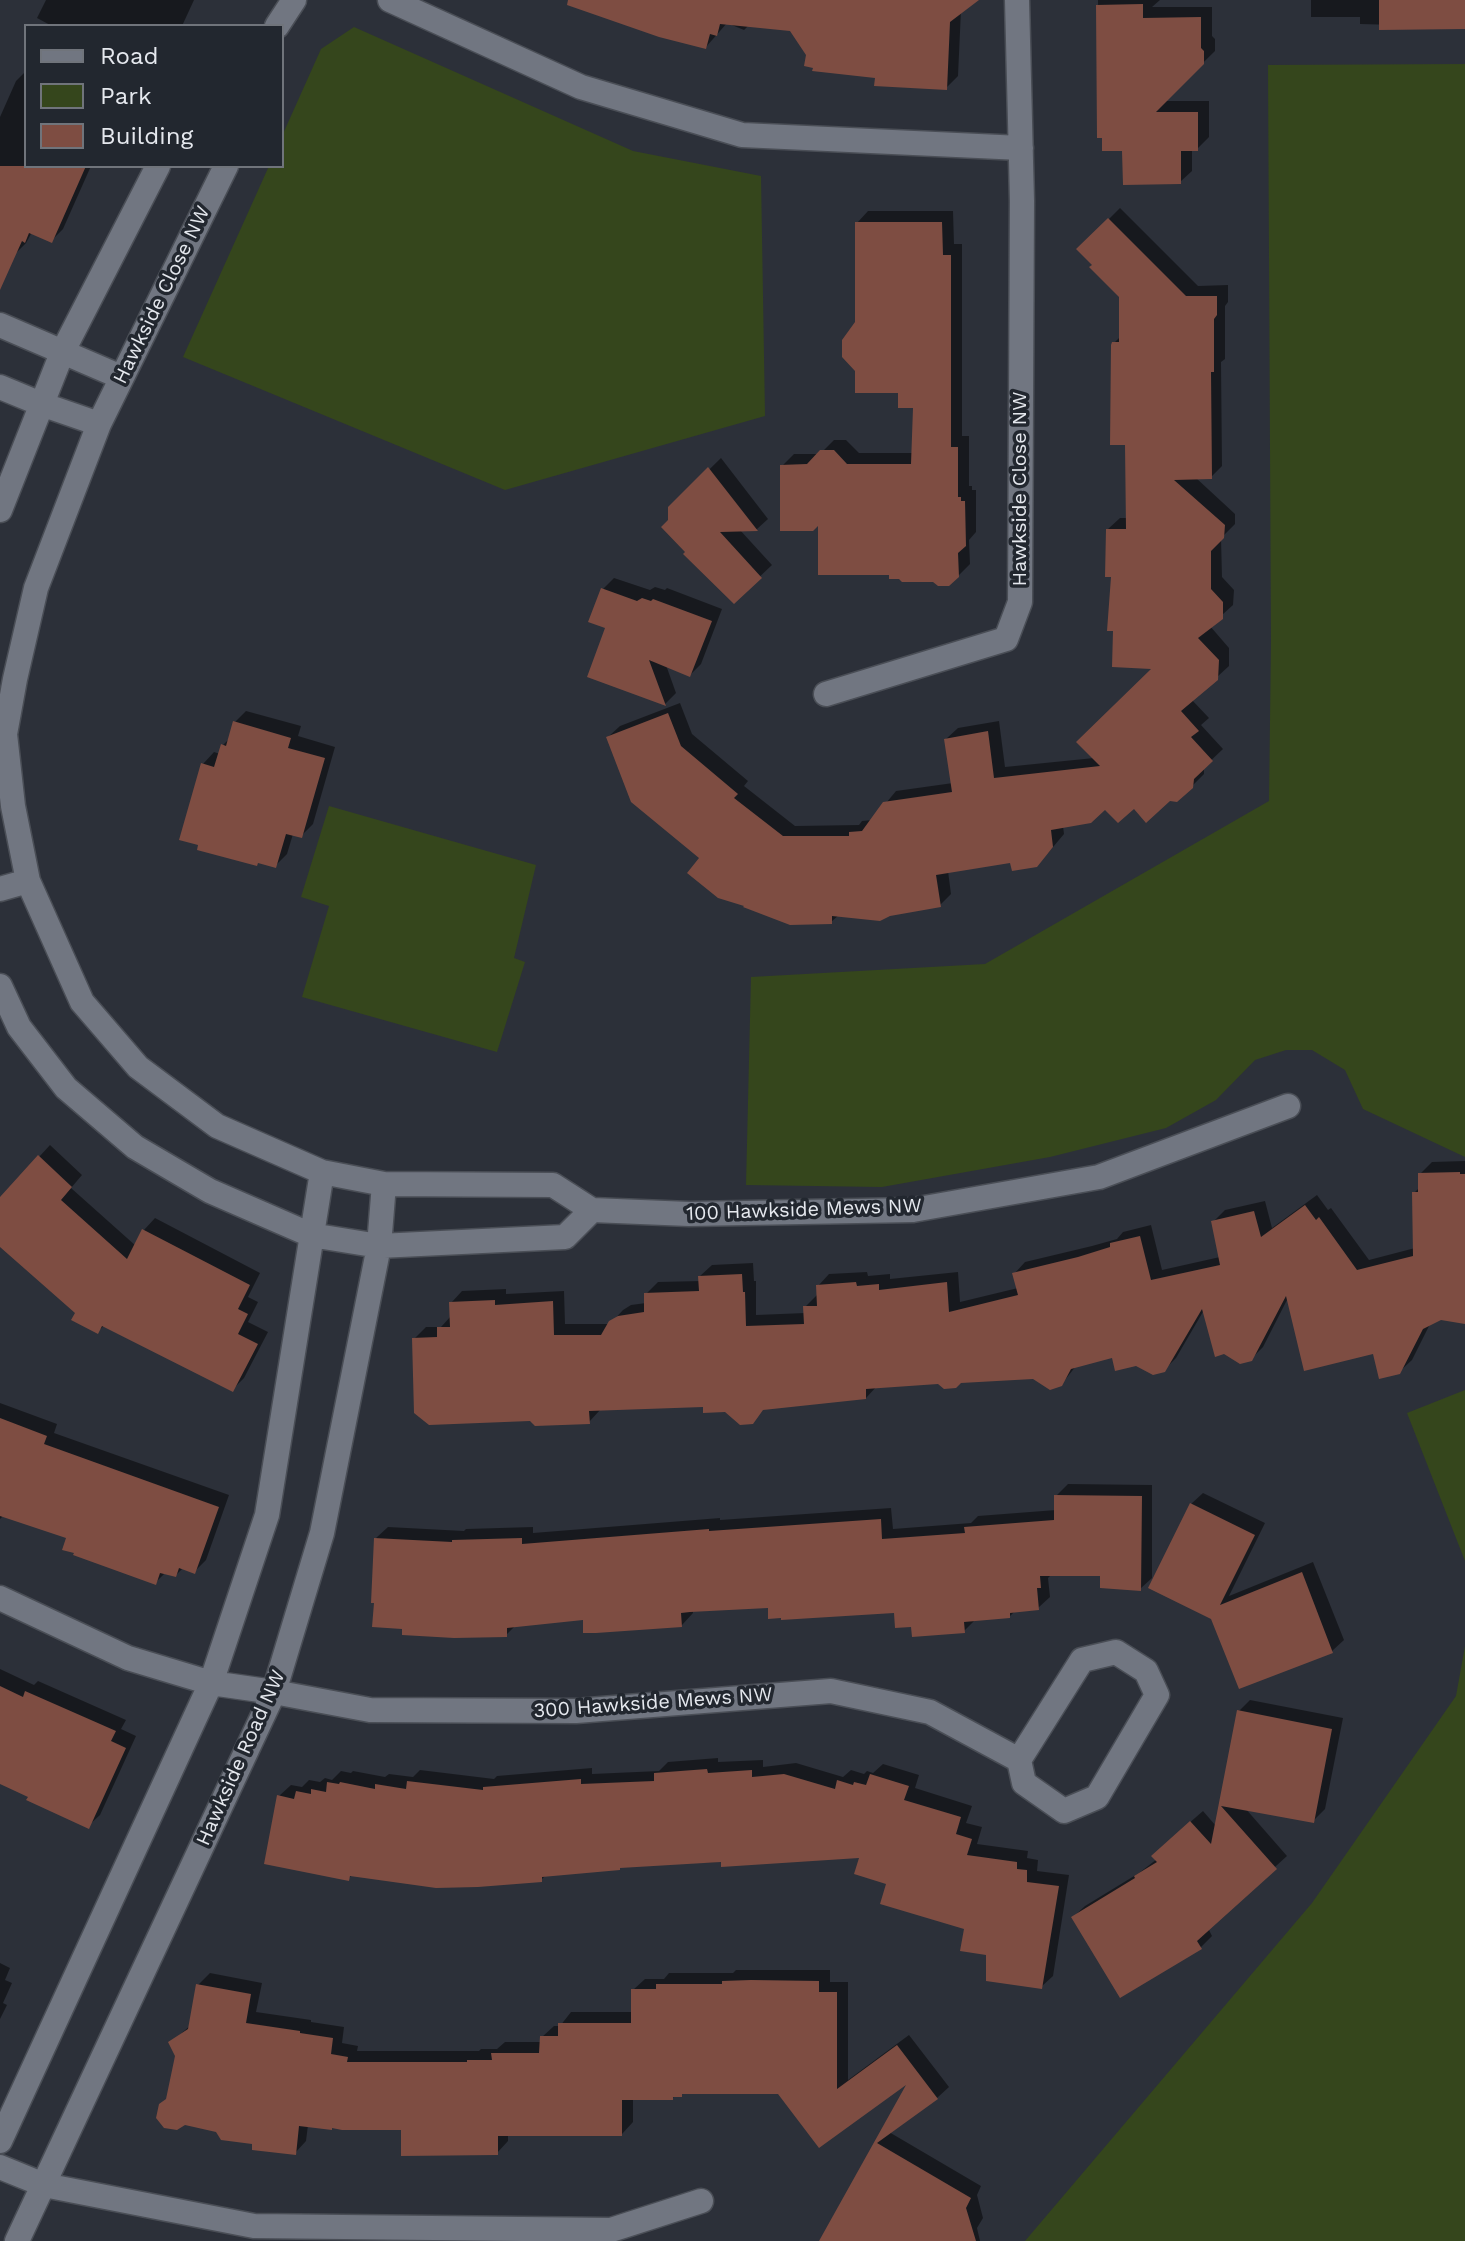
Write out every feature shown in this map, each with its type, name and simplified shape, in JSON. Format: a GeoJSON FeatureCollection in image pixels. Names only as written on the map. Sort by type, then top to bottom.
{"type":"FeatureCollection","features":[{"type":"Feature","properties":{"kind":"street"},"geometry":{"type":"LineString","coordinates":[[278,24],[294,0]]}},
{"type":"Feature","properties":{"kind":"street"},"geometry":{"type":"LineString","coordinates":[[390,0],[581,87],[742,135],[1021,148]]}},
{"type":"Feature","properties":{"kind":"street","name":"Hawkside Close NW"},"geometry":{"type":"LineString","coordinates":[[826,694],[1006,639],[1020,602],[1021,148],[1017,0]]}},
{"type":"Feature","properties":{"kind":"street"},"geometry":{"type":"LineString","coordinates":[[0,510],[62,353],[157,168]]}},
{"type":"Feature","properties":{"kind":"street","name":"Hawkside Close NW"},"geometry":{"type":"LineString","coordinates":[[99,424],[225,168]]}},
{"type":"Feature","properties":{"kind":"street"},"geometry":{"type":"LineString","coordinates":[[0,325],[121,377]]}},
{"type":"Feature","properties":{"kind":"street"},"geometry":{"type":"LineString","coordinates":[[0,387],[99,424],[36,588],[5,734],[6,808],[28,881],[82,1002],[138,1067],[217,1126],[322,1172],[384,1184],[553,1185],[592,1210],[565,1237],[379,1246],[311,1235],[210,1191],[135,1147],[66,1088],[19,1027],[0,986]]}},
{"type":"Feature","properties":{"kind":"street"},"geometry":{"type":"LineString","coordinates":[[0,889],[28,881]]}},
{"type":"Feature","properties":{"kind":"street","name":"100 Hawkside Mews NW"},"geometry":{"type":"LineString","coordinates":[[592,1210],[689,1214],[913,1210],[1099,1177],[1288,1106]]}},
{"type":"Feature","properties":{"kind":"street"},"geometry":{"type":"LineString","coordinates":[[0,2141],[211,1683],[267,1515],[322,1172]]}},
{"type":"Feature","properties":{"kind":"street","name":"Hawkside Road NW"},"geometry":{"type":"LineString","coordinates":[[17,2241],[274,1692],[322,1533],[379,1246],[384,1184]]}},
{"type":"Feature","properties":{"kind":"street","name":"300 Hawkside Mews NW"},"geometry":{"type":"LineString","coordinates":[[0,1598],[128,1658],[211,1683],[370,1710],[576,1711],[831,1691],[930,1712],[1019,1760]]}},
{"type":"Feature","properties":{"kind":"street"},"geometry":{"type":"LineString","coordinates":[[1116,1652],[1146,1671],[1157,1695],[1097,1797],[1064,1811],[1024,1783],[1019,1760],[1082,1660],[1116,1652]]}},
{"type":"Feature","properties":{"kind":"street"},"geometry":{"type":"LineString","coordinates":[[0,2167],[44,2185],[254,2226],[611,2230],[701,2201]]}},
{"type":"Feature","properties":{"kind":"green space"},"geometry":{"type":"Polygon","coordinates":[[[354,27],[633,151],[761,176],[765,416],[505,490],[183,357],[268,168],[284,168],[284,132],[321,49],[354,27]]]}},
{"type":"Feature","properties":{"kind":"green space"},"geometry":{"type":"Polygon","coordinates":[[[1465,64],[1465,1157],[1363,1109],[1345,1070],[1312,1050],[1286,1050],[1255,1060],[1216,1100],[1166,1128],[1050,1157],[882,1187],[746,1185],[751,977],[985,964],[1269,801],[1268,65],[1465,64]]]}},
{"type":"Feature","properties":{"kind":"green space"},"geometry":{"type":"Polygon","coordinates":[[[329,806],[536,865],[514,958],[525,962],[497,1052],[302,997],[329,906],[301,897],[329,806]]]}},
{"type":"Feature","properties":{"kind":"green space"},"geometry":{"type":"Polygon","coordinates":[[[1465,1390],[1465,1561],[1407,1413],[1465,1390]]]}},
{"type":"Feature","properties":{"kind":"green space"},"geometry":{"type":"Polygon","coordinates":[[[1465,1646],[1465,2241],[1025,2241],[1312,1903],[1456,1696],[1465,1646]]]}},
{"type":"Feature","properties":{"kind":"building"},"geometry":{"type":"Polygon","coordinates":[[[568,0],[979,0],[950,22],[947,90],[874,86],[875,78],[812,71],[813,68],[804,66],[806,55],[790,31],[720,24],[717,36],[710,34],[706,49],[659,37],[567,5],[568,0]]]}},
{"type":"Feature","properties":{"kind":"building"},"geometry":{"type":"Polygon","coordinates":[[[1379,0],[1465,0],[1465,29],[1379,30],[1379,0]]]}},
{"type":"Feature","properties":{"kind":"building"},"geometry":{"type":"Polygon","coordinates":[[[1143,4],[1143,18],[1201,17],[1204,64],[1156,112],[1198,112],[1198,151],[1181,151],[1181,184],[1123,185],[1122,151],[1102,151],[1102,138],[1097,138],[1096,5],[1143,4]]]}},
{"type":"Feature","properties":{"kind":"building"},"geometry":{"type":"Polygon","coordinates":[[[0,166],[85,168],[52,243],[29,233],[25,243],[22,241],[0,290],[0,166]]]}},
{"type":"Feature","properties":{"kind":"building"},"geometry":{"type":"Polygon","coordinates":[[[1108,218],[1186,296],[1217,296],[1214,372],[1211,372],[1212,479],[1174,480],[1225,525],[1224,538],[1211,551],[1211,589],[1223,602],[1223,619],[1198,638],[1219,660],[1218,680],[1181,711],[1199,731],[1191,737],[1213,761],[1194,779],[1193,788],[1177,802],[1170,801],[1146,823],[1134,809],[1118,823],[1105,810],[1091,823],[1051,830],[1053,847],[1037,867],[1012,871],[1010,863],[936,875],[941,907],[890,916],[880,921],[832,916],[832,924],[790,925],[718,898],[687,873],[699,858],[631,802],[606,737],[668,713],[681,746],[738,794],[734,798],[783,836],[849,836],[849,832],[862,831],[883,802],[952,792],[944,739],[988,731],[994,778],[1100,766],[1076,742],[1151,669],[1112,667],[1113,631],[1107,631],[1111,577],[1105,577],[1106,529],[1126,529],[1125,445],[1110,445],[1111,345],[1112,342],[1119,342],[1119,297],[1076,249],[1108,218]]]}},
{"type":"Feature","properties":{"kind":"building"},"geometry":{"type":"Polygon","coordinates":[[[855,222],[942,222],[943,255],[951,255],[951,447],[958,447],[958,497],[965,501],[966,546],[958,553],[959,577],[949,586],[938,586],[933,582],[902,582],[889,579],[889,575],[818,575],[818,526],[813,531],[780,531],[780,465],[807,464],[820,450],[834,450],[847,464],[911,464],[913,408],[898,408],[898,393],[855,393],[855,371],[842,357],[842,340],[855,322],[855,222]]]}},
{"type":"Feature","properties":{"kind":"building"},"geometry":{"type":"Polygon","coordinates":[[[708,467],[758,531],[720,532],[762,578],[734,604],[683,554],[685,552],[661,527],[668,520],[668,507],[708,467]]]}},
{"type":"Feature","properties":{"kind":"building"},"geometry":{"type":"Polygon","coordinates":[[[601,588],[637,601],[653,599],[712,621],[690,677],[649,660],[666,706],[587,677],[605,628],[588,622],[601,588]]]}},
{"type":"Feature","properties":{"kind":"building"},"geometry":{"type":"Polygon","coordinates":[[[233,721],[291,738],[288,748],[325,758],[302,838],[286,834],[276,868],[197,850],[198,845],[179,840],[201,763],[214,767],[221,744],[226,746],[233,721]]]}},
{"type":"Feature","properties":{"kind":"building"},"geometry":{"type":"Polygon","coordinates":[[[38,1155],[72,1187],[61,1200],[127,1259],[142,1229],[250,1285],[238,1309],[248,1314],[238,1334],[258,1344],[233,1392],[102,1326],[98,1334],[71,1320],[75,1313],[0,1247],[0,1197],[38,1155]]]}},
{"type":"Feature","properties":{"kind":"building"},"geometry":{"type":"Polygon","coordinates":[[[1418,1173],[1465,1174],[1465,1324],[1441,1320],[1423,1329],[1400,1374],[1379,1379],[1373,1354],[1304,1371],[1286,1296],[1252,1361],[1240,1364],[1224,1354],[1215,1357],[1202,1309],[1165,1372],[1153,1375],[1136,1366],[1115,1371],[1112,1358],[1071,1369],[1062,1386],[1050,1390],[1033,1379],[961,1383],[956,1388],[944,1389],[938,1384],[866,1389],[866,1399],[763,1410],[753,1424],[740,1425],[725,1412],[703,1413],[703,1407],[589,1411],[590,1424],[535,1426],[530,1421],[429,1425],[414,1413],[412,1338],[437,1337],[437,1327],[450,1327],[449,1302],[495,1300],[495,1305],[553,1301],[554,1335],[601,1335],[609,1321],[618,1316],[644,1312],[644,1293],[699,1291],[698,1276],[742,1274],[746,1326],[804,1324],[803,1306],[817,1306],[816,1285],[856,1282],[857,1286],[879,1284],[879,1290],[947,1282],[949,1312],[1018,1295],[1012,1273],[1078,1257],[1110,1247],[1110,1243],[1140,1236],[1151,1280],[1220,1265],[1211,1221],[1254,1211],[1261,1237],[1305,1205],[1316,1220],[1319,1217],[1357,1270],[1413,1256],[1412,1192],[1418,1192],[1418,1173]]]}},
{"type":"Feature","properties":{"kind":"building"},"geometry":{"type":"Polygon","coordinates":[[[0,1418],[47,1436],[44,1444],[219,1507],[195,1574],[179,1568],[176,1577],[160,1573],[156,1585],[62,1550],[66,1538],[0,1516],[0,1418]]]}},
{"type":"Feature","properties":{"kind":"building"},"geometry":{"type":"Polygon","coordinates":[[[1054,1495],[1142,1496],[1141,1591],[1100,1588],[1100,1576],[1040,1576],[1041,1588],[1037,1588],[1039,1610],[1010,1613],[1010,1618],[964,1622],[965,1633],[912,1637],[911,1627],[895,1628],[894,1613],[781,1620],[768,1619],[768,1608],[681,1613],[682,1627],[596,1633],[583,1633],[583,1620],[507,1628],[507,1637],[402,1635],[402,1629],[372,1627],[374,1538],[452,1542],[522,1538],[522,1544],[881,1519],[882,1539],[965,1533],[964,1527],[1054,1520],[1054,1495]]]}},
{"type":"Feature","properties":{"kind":"building"},"geometry":{"type":"Polygon","coordinates":[[[1190,1503],[1255,1535],[1220,1605],[1302,1572],[1333,1653],[1239,1689],[1211,1619],[1148,1588],[1190,1503]]]}},
{"type":"Feature","properties":{"kind":"building"},"geometry":{"type":"Polygon","coordinates":[[[0,1686],[23,1697],[25,1691],[116,1731],[111,1741],[126,1748],[89,1829],[26,1800],[28,1797],[0,1784],[0,1686]]]}},
{"type":"Feature","properties":{"kind":"building"},"geometry":{"type":"Polygon","coordinates":[[[1237,1710],[1332,1729],[1314,1823],[1221,1806],[1277,1869],[1197,1941],[1202,1949],[1120,1998],[1071,1917],[1157,1862],[1151,1856],[1190,1821],[1211,1844],[1237,1710]]]}},
{"type":"Feature","properties":{"kind":"building"},"geometry":{"type":"Polygon","coordinates":[[[707,1769],[708,1773],[752,1770],[752,1777],[784,1774],[835,1789],[837,1780],[866,1785],[870,1774],[909,1786],[904,1800],[961,1817],[956,1834],[972,1839],[967,1855],[1017,1862],[1017,1869],[1027,1870],[1027,1882],[1059,1886],[1042,1989],[986,1981],[986,1955],[960,1951],[964,1929],[880,1904],[886,1884],[854,1874],[859,1858],[721,1867],[721,1862],[620,1868],[542,1877],[542,1882],[436,1888],[350,1876],[349,1881],[264,1864],[277,1795],[294,1799],[296,1791],[311,1794],[311,1789],[326,1792],[327,1782],[375,1789],[375,1784],[406,1789],[407,1781],[483,1790],[483,1787],[581,1779],[581,1784],[654,1781],[654,1773],[707,1769]]]}},
{"type":"Feature","properties":{"kind":"building"},"geometry":{"type":"Polygon","coordinates":[[[722,1981],[819,1981],[819,1992],[837,1992],[837,2089],[897,2045],[938,2099],[877,2143],[971,2198],[966,2208],[976,2241],[819,2241],[906,2085],[819,2148],[778,2094],[682,2094],[682,2097],[673,2097],[673,2100],[622,2100],[622,2136],[498,2136],[498,2155],[401,2156],[401,2130],[332,2130],[299,2126],[296,2155],[252,2150],[252,2144],[221,2140],[216,2132],[185,2125],[177,2130],[164,2128],[156,2118],[159,2104],[166,2099],[175,2056],[168,2042],[188,2029],[196,1984],[251,1994],[246,2023],[333,2038],[331,2054],[348,2057],[347,2062],[467,2062],[492,2060],[491,2053],[539,2053],[540,2036],[558,2036],[558,2023],[631,2023],[631,1989],[656,1989],[656,1984],[722,1984],[722,1981]]]}}]}
